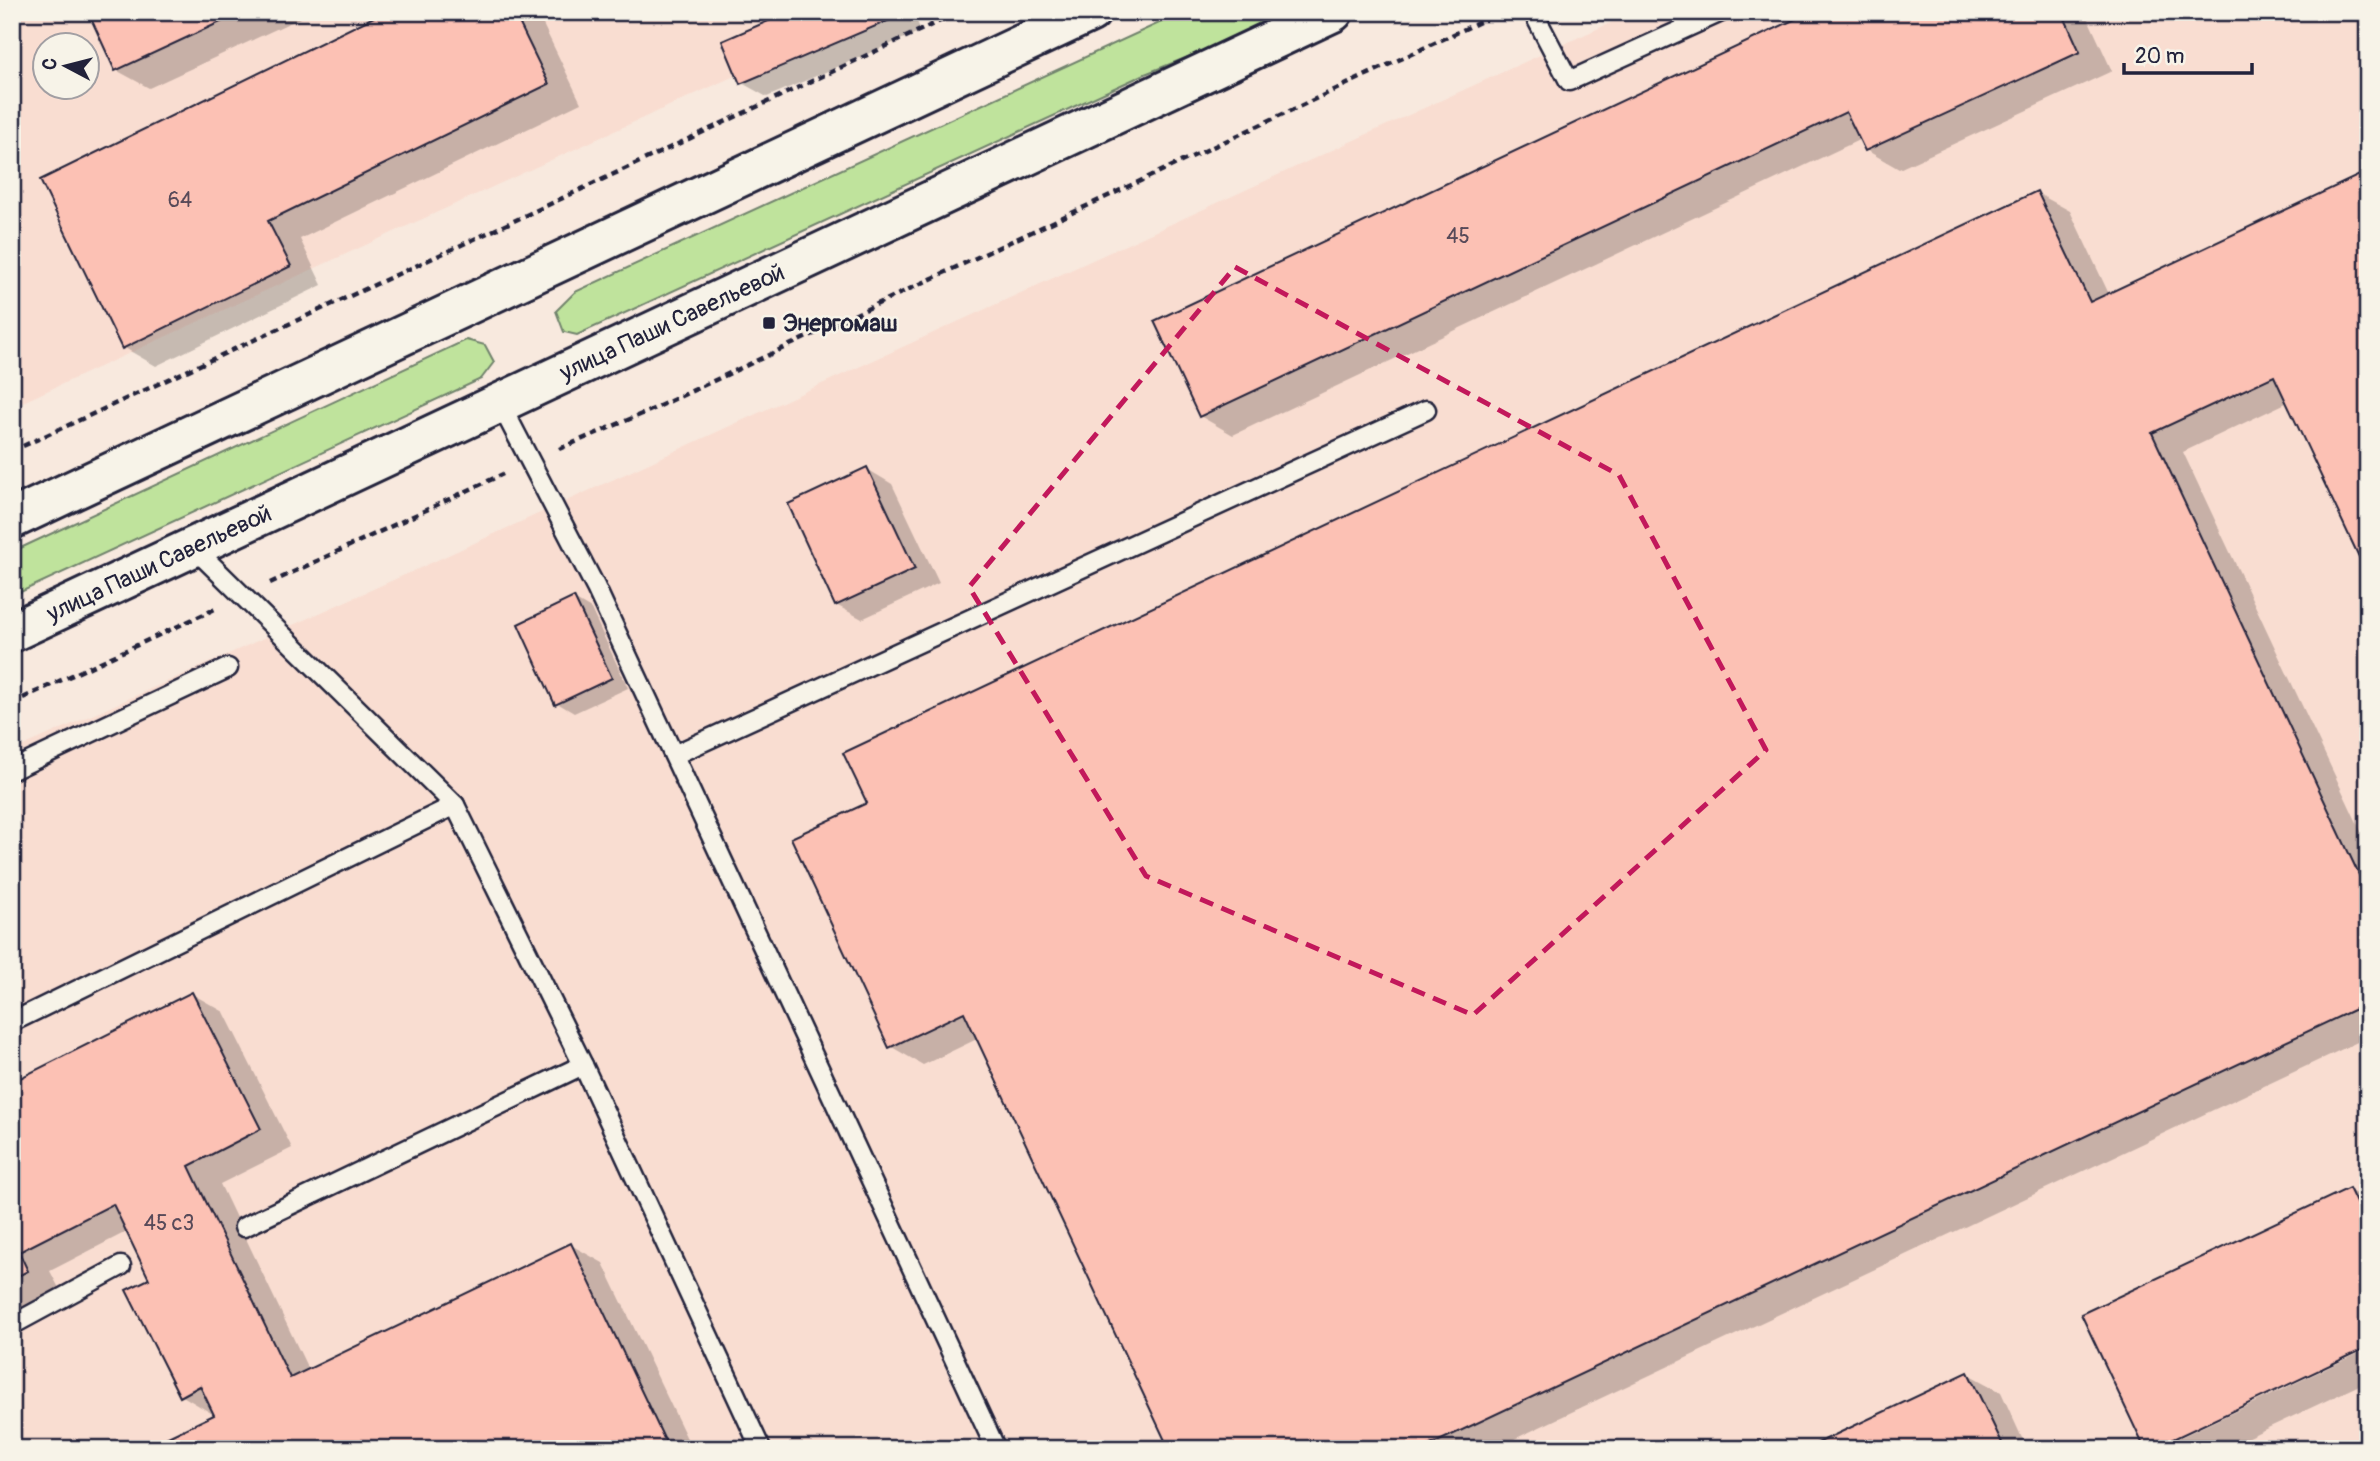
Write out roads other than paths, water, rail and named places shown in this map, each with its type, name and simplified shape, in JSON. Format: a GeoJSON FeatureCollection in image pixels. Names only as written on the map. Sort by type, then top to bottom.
{"type":"FeatureCollection","features":[{"type":"Feature","properties":{"kind":"street"},"geometry":{"type":"LineString","coordinates":[[12,519],[1091,12]]}},
{"type":"Feature","properties":{"kind":"street","name":"улица Паши Савельевой"},"geometry":{"type":"LineString","coordinates":[[12,632],[1332,12]]}},
{"type":"Feature","properties":{"kind":"lane"},"geometry":{"type":"LineString","coordinates":[[1533,12],[1569,81],[1721,12]]}},
{"type":"Feature","properties":{"kind":"lane"},"geometry":{"type":"LineString","coordinates":[[500,403],[596,588],[996,1449]]}},
{"type":"Feature","properties":{"kind":"lane"},"geometry":{"type":"LineString","coordinates":[[674,755],[1426,410]]}},
{"type":"Feature","properties":{"kind":"lane"},"geometry":{"type":"LineString","coordinates":[[193,547],[455,806],[583,1065],[761,1449]]}},
{"type":"Feature","properties":{"kind":"lane"},"geometry":{"type":"LineString","coordinates":[[12,770],[229,668]]}},
{"type":"Feature","properties":{"kind":"lane"},"geometry":{"type":"LineString","coordinates":[[12,1022],[455,806]]}},
{"type":"Feature","properties":{"kind":"lane"},"geometry":{"type":"LineString","coordinates":[[244,1227],[583,1065]]}},
{"type":"Feature","properties":{"kind":"lane"},"geometry":{"type":"LineString","coordinates":[[12,1325],[121,1266]]}},
{"type":"Feature","properties":{"kind":"place","name":"Энергомаш"},"geometry":{"type":"Point","coordinates":[769,323]}}]}
